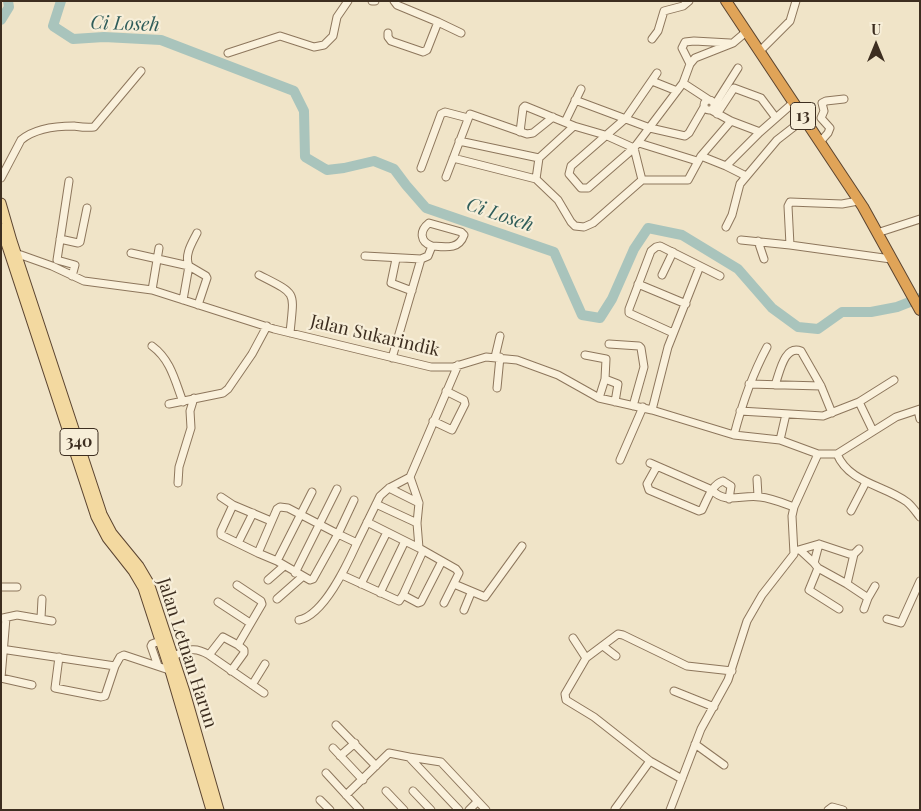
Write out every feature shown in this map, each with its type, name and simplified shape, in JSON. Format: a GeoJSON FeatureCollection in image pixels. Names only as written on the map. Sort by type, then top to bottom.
{"type":"FeatureCollection","features":[{"type":"Feature","properties":{"kind":"highway","name":"13"},"geometry":{"type":"LineString","coordinates":[[726,1],[858,202],[920,310]]}},
{"type":"Feature","properties":{"kind":"main road","name":"Jalan Letnan Harun"},"geometry":{"type":"LineString","coordinates":[[1,203],[6,242]]}},
{"type":"Feature","properties":{"kind":"main road","name":"Jalan Letnan Harun"},"geometry":{"type":"LineString","coordinates":[[1,228],[13,254],[58,391],[102,514],[112,533],[139,566],[149,583],[173,656],[174,670]]}},
{"type":"Feature","properties":{"kind":"main road","name":"Jalan Letnan Harun"},"geometry":{"type":"LineString","coordinates":[[58,391],[96,518],[106,538],[133,571],[143,588],[160,641],[174,670],[214,806]]}},
{"type":"Feature","properties":{"kind":"street"},"geometry":{"type":"LineString","coordinates":[[228,53],[275,37],[285,37],[314,48],[324,45],[333,36],[337,18],[348,1]]}},
{"type":"Feature","properties":{"kind":"street"},"geometry":{"type":"LineString","coordinates":[[394,1],[397,5],[461,33]]}},
{"type":"Feature","properties":{"kind":"street"},"geometry":{"type":"LineString","coordinates":[[652,40],[658,31],[664,11],[683,6],[689,1]]}},
{"type":"Feature","properties":{"kind":"street"},"geometry":{"type":"LineString","coordinates":[[759,52],[790,21],[796,1]]}},
{"type":"Feature","properties":{"kind":"street"},"geometry":{"type":"LineString","coordinates":[[388,33],[391,41],[425,52],[438,22]]}},
{"type":"Feature","properties":{"kind":"street"},"geometry":{"type":"LineString","coordinates":[[657,74],[626,118],[570,168],[569,174],[584,189],[588,188],[636,146],[683,83],[690,64],[695,58],[733,43],[746,32]]}},
{"type":"Feature","properties":{"kind":"street"},"geometry":{"type":"LineString","coordinates":[[690,64],[682,48],[685,42],[733,43]]}},
{"type":"Feature","properties":{"kind":"street"},"geometry":{"type":"LineString","coordinates":[[576,100],[650,128],[685,136],[731,87],[738,68]]}},
{"type":"Feature","properties":{"kind":"street"},"geometry":{"type":"LineString","coordinates":[[1,178],[24,137],[58,127],[94,127],[141,72]]}},
{"type":"Feature","properties":{"kind":"street"},"geometry":{"type":"LineString","coordinates":[[652,81],[677,91]]}},
{"type":"Feature","properties":{"kind":"street"},"geometry":{"type":"LineString","coordinates":[[683,83],[708,100],[704,103],[712,109],[732,121],[760,132]]}},
{"type":"Feature","properties":{"kind":"street"},"geometry":{"type":"LineString","coordinates":[[731,87],[761,98],[776,118]]}},
{"type":"Feature","properties":{"kind":"street"},"geometry":{"type":"LineString","coordinates":[[565,122],[581,89]]}},
{"type":"Feature","properties":{"kind":"street"},"geometry":{"type":"LineString","coordinates":[[820,142],[830,128],[821,118],[824,111],[822,103],[844,99]]}},
{"type":"Feature","properties":{"kind":"street"},"geometry":{"type":"LineString","coordinates":[[726,166],[760,132],[794,103]]}},
{"type":"Feature","properties":{"kind":"street"},"geometry":{"type":"LineString","coordinates":[[520,132],[523,108],[525,106],[574,126],[636,146],[726,166],[746,176]]}},
{"type":"Feature","properties":{"kind":"street"},"geometry":{"type":"LineString","coordinates":[[422,168],[440,114],[445,112],[468,118]]}},
{"type":"Feature","properties":{"kind":"street"},"geometry":{"type":"LineString","coordinates":[[446,178],[470,114],[520,132],[533,133],[553,117]]}},
{"type":"Feature","properties":{"kind":"street"},"geometry":{"type":"LineString","coordinates":[[726,227],[732,215],[740,184],[777,140],[804,119]]}},
{"type":"Feature","properties":{"kind":"street"},"geometry":{"type":"LineString","coordinates":[[453,158],[536,179],[558,200],[570,222],[576,226],[584,227],[593,223],[642,180],[686,181],[690,178],[699,159],[732,121]]}},
{"type":"Feature","properties":{"kind":"street"},"geometry":{"type":"LineString","coordinates":[[536,179],[539,158],[574,126]]}},
{"type":"Feature","properties":{"kind":"street"},"geometry":{"type":"LineString","coordinates":[[459,141],[539,158]]}},
{"type":"Feature","properties":{"kind":"street"},"geometry":{"type":"LineString","coordinates":[[636,146],[642,180]]}},
{"type":"Feature","properties":{"kind":"street"},"geometry":{"type":"LineString","coordinates":[[70,181],[56,260],[75,265],[72,276]]}},
{"type":"Feature","properties":{"kind":"street"},"geometry":{"type":"LineString","coordinates":[[790,245],[788,206],[790,202],[842,204],[858,202]]}},
{"type":"Feature","properties":{"kind":"street"},"geometry":{"type":"LineString","coordinates":[[60,240],[80,242],[86,208]]}},
{"type":"Feature","properties":{"kind":"street"},"geometry":{"type":"LineString","coordinates":[[877,233],[920,219]]}},
{"type":"Feature","properties":{"kind":"street"},"geometry":{"type":"LineString","coordinates":[[429,223],[462,232],[464,235],[458,245],[432,246],[426,244],[422,238],[425,225],[429,223]]}},
{"type":"Feature","properties":{"kind":"street"},"geometry":{"type":"LineString","coordinates":[[183,300],[188,255],[196,233]]}},
{"type":"Feature","properties":{"kind":"street"},"geometry":{"type":"LineString","coordinates":[[740,240],[891,259]]}},
{"type":"Feature","properties":{"kind":"street"},"geometry":{"type":"LineString","coordinates":[[758,241],[764,259]]}},
{"type":"Feature","properties":{"kind":"street"},"geometry":{"type":"LineString","coordinates":[[365,256],[422,259],[428,256],[432,246]]}},
{"type":"Feature","properties":{"kind":"street"},"geometry":{"type":"LineString","coordinates":[[674,333],[629,313],[638,284],[654,248],[660,246],[720,276]]}},
{"type":"Feature","properties":{"kind":"street"},"geometry":{"type":"LineString","coordinates":[[152,290],[159,248]]}},
{"type":"Feature","properties":{"kind":"street"},"geometry":{"type":"LineString","coordinates":[[662,275],[673,252]]}},
{"type":"Feature","properties":{"kind":"street"},"geometry":{"type":"LineString","coordinates":[[131,253],[188,266],[207,277],[198,305]]}},
{"type":"Feature","properties":{"kind":"street","name":"Jalan Sukarindik"},"geometry":{"type":"LineString","coordinates":[[13,254],[52,266],[84,282],[152,290],[267,326],[439,368],[458,365],[480,358],[497,357],[517,360],[558,375],[599,398],[642,407],[734,435],[780,440],[818,454]]}},
{"type":"Feature","properties":{"kind":"street"},"geometry":{"type":"LineString","coordinates":[[396,259],[391,283],[412,291]]}},
{"type":"Feature","properties":{"kind":"street"},"geometry":{"type":"LineString","coordinates":[[392,358],[422,259]]}},
{"type":"Feature","properties":{"kind":"street"},"geometry":{"type":"LineString","coordinates":[[652,410],[668,347],[700,266]]}},
{"type":"Feature","properties":{"kind":"street"},"geometry":{"type":"LineString","coordinates":[[259,275],[292,294],[290,332]]}},
{"type":"Feature","properties":{"kind":"street"},"geometry":{"type":"LineString","coordinates":[[638,284],[686,304]]}},
{"type":"Feature","properties":{"kind":"street"},"geometry":{"type":"LineString","coordinates":[[169,404],[223,393],[228,389],[252,354],[267,326]]}},
{"type":"Feature","properties":{"kind":"street"},"geometry":{"type":"LineString","coordinates":[[497,388],[497,357],[500,336]]}},
{"type":"Feature","properties":{"kind":"street"},"geometry":{"type":"LineString","coordinates":[[599,398],[605,379],[609,342],[639,346],[644,367],[633,406]]}},
{"type":"Feature","properties":{"kind":"street"},"geometry":{"type":"LineString","coordinates":[[152,346],[161,352],[167,360],[183,402]]}},
{"type":"Feature","properties":{"kind":"street"},"geometry":{"type":"LineString","coordinates":[[734,435],[749,384],[767,347]]}},
{"type":"Feature","properties":{"kind":"street"},"geometry":{"type":"LineString","coordinates":[[775,385],[786,355],[797,349],[805,356],[821,386],[832,413]]}},
{"type":"Feature","properties":{"kind":"street"},"geometry":{"type":"LineString","coordinates":[[585,355],[606,358]]}},
{"type":"Feature","properties":{"kind":"street"},"geometry":{"type":"LineString","coordinates":[[299,620],[308,617],[315,611],[342,575],[380,496],[389,488],[410,477],[458,365]]}},
{"type":"Feature","properties":{"kind":"street"},"geometry":{"type":"LineString","coordinates":[[605,379],[618,384],[616,402]]}},
{"type":"Feature","properties":{"kind":"street"},"geometry":{"type":"LineString","coordinates":[[740,410],[817,416],[832,413],[860,402],[894,380]]}},
{"type":"Feature","properties":{"kind":"street"},"geometry":{"type":"LineString","coordinates":[[749,384],[821,386]]}},
{"type":"Feature","properties":{"kind":"street"},"geometry":{"type":"LineString","coordinates":[[433,421],[452,430],[462,411],[465,404],[464,400],[446,391]]}},
{"type":"Feature","properties":{"kind":"street"},"geometry":{"type":"LineString","coordinates":[[178,484],[179,467],[191,428],[190,411],[194,398]]}},
{"type":"Feature","properties":{"kind":"street"},"geometry":{"type":"LineString","coordinates":[[860,402],[873,431]]}},
{"type":"Feature","properties":{"kind":"street"},"geometry":{"type":"LineString","coordinates":[[620,460],[642,407]]}},
{"type":"Feature","properties":{"kind":"street"},"geometry":{"type":"LineString","coordinates":[[868,598],[816,565],[797,550],[792,516],[794,506],[818,454],[838,454],[896,417],[919,409],[920,419]]}},
{"type":"Feature","properties":{"kind":"street"},"geometry":{"type":"LineString","coordinates":[[780,440],[786,414]]}},
{"type":"Feature","properties":{"kind":"street"},"geometry":{"type":"LineString","coordinates":[[838,454],[846,469],[866,482],[907,503],[920,517]]}},
{"type":"Feature","properties":{"kind":"street"},"geometry":{"type":"LineString","coordinates":[[730,499],[731,487],[729,484],[720,481],[712,490],[702,510],[699,511],[649,490],[647,484],[653,464],[712,490],[720,497],[730,499],[758,496],[794,506]]}},
{"type":"Feature","properties":{"kind":"street"},"geometry":{"type":"LineString","coordinates":[[342,575],[399,601],[421,549],[417,523],[419,503],[410,477]]}},
{"type":"Feature","properties":{"kind":"street"},"geometry":{"type":"LineString","coordinates":[[757,479],[758,496]]}},
{"type":"Feature","properties":{"kind":"street"},"geometry":{"type":"LineString","coordinates":[[851,510],[866,482]]}},
{"type":"Feature","properties":{"kind":"street"},"geometry":{"type":"LineString","coordinates":[[389,488],[419,503]]}},
{"type":"Feature","properties":{"kind":"street"},"geometry":{"type":"LineString","coordinates":[[277,599],[298,575],[338,489]]}},
{"type":"Feature","properties":{"kind":"street"},"geometry":{"type":"LineString","coordinates":[[277,561],[312,492]]}},
{"type":"Feature","properties":{"kind":"street"},"geometry":{"type":"LineString","coordinates":[[220,497],[233,505],[271,521]]}},
{"type":"Feature","properties":{"kind":"street"},"geometry":{"type":"LineString","coordinates":[[233,505],[220,533],[221,535],[277,561],[298,575],[310,580],[313,579],[338,534],[354,500]]}},
{"type":"Feature","properties":{"kind":"street"},"geometry":{"type":"LineString","coordinates":[[376,504],[417,523]]}},
{"type":"Feature","properties":{"kind":"street"},"geometry":{"type":"LineString","coordinates":[[258,553],[271,521],[280,507],[288,508],[357,543]]}},
{"type":"Feature","properties":{"kind":"street"},"geometry":{"type":"LineString","coordinates":[[238,543],[253,513]]}},
{"type":"Feature","properties":{"kind":"street"},"geometry":{"type":"LineString","coordinates":[[367,522],[421,549],[458,571],[454,584],[444,603]]}},
{"type":"Feature","properties":{"kind":"street"},"geometry":{"type":"LineString","coordinates":[[361,584],[387,532]]}},
{"type":"Feature","properties":{"kind":"street"},"geometry":{"type":"LineString","coordinates":[[380,593],[405,541]]}},
{"type":"Feature","properties":{"kind":"street"},"geometry":{"type":"LineString","coordinates":[[819,544],[816,565],[809,590],[839,609]]}},
{"type":"Feature","properties":{"kind":"street"},"geometry":{"type":"LineString","coordinates":[[671,809],[695,744],[732,671],[747,621],[762,595],[797,550],[819,544],[856,552],[847,584]]}},
{"type":"Feature","properties":{"kind":"street"},"geometry":{"type":"LineString","coordinates":[[454,584],[471,593],[485,597],[522,546]]}},
{"type":"Feature","properties":{"kind":"street"},"geometry":{"type":"LineString","coordinates":[[403,595],[421,602],[442,561]]}},
{"type":"Feature","properties":{"kind":"street"},"geometry":{"type":"LineString","coordinates":[[268,580],[284,566]]}},
{"type":"Feature","properties":{"kind":"street"},"geometry":{"type":"LineString","coordinates":[[887,618],[901,623],[920,581]]}},
{"type":"Feature","properties":{"kind":"street"},"geometry":{"type":"LineString","coordinates":[[237,585],[262,602],[238,645]]}},
{"type":"Feature","properties":{"kind":"street"},"geometry":{"type":"LineString","coordinates":[[864,609],[875,586]]}},
{"type":"Feature","properties":{"kind":"street"},"geometry":{"type":"LineString","coordinates":[[1,587],[17,587]]}},
{"type":"Feature","properties":{"kind":"street"},"geometry":{"type":"LineString","coordinates":[[464,610],[471,593]]}},
{"type":"Feature","properties":{"kind":"street"},"geometry":{"type":"LineString","coordinates":[[40,618],[42,599]]}},
{"type":"Feature","properties":{"kind":"street"},"geometry":{"type":"LineString","coordinates":[[218,602],[250,623]]}},
{"type":"Feature","properties":{"kind":"street"},"geometry":{"type":"LineString","coordinates":[[32,685],[1,678],[3,618],[17,615],[52,621]]}},
{"type":"Feature","properties":{"kind":"street"},"geometry":{"type":"LineString","coordinates":[[682,780],[650,761],[594,717],[565,698],[565,694],[586,658],[615,635],[621,634],[687,666],[732,671]]}},
{"type":"Feature","properties":{"kind":"street"},"geometry":{"type":"LineString","coordinates":[[209,655],[222,637],[238,645],[244,651],[231,671]]}},
{"type":"Feature","properties":{"kind":"street"},"geometry":{"type":"LineString","coordinates":[[574,638],[586,658]]}},
{"type":"Feature","properties":{"kind":"street"},"geometry":{"type":"LineString","coordinates":[[158,666],[151,646],[160,641]]}},
{"type":"Feature","properties":{"kind":"street"},"geometry":{"type":"LineString","coordinates":[[603,646],[616,656]]}},
{"type":"Feature","properties":{"kind":"street"},"geometry":{"type":"LineString","coordinates":[[2,649],[115,666]]}},
{"type":"Feature","properties":{"kind":"street"},"geometry":{"type":"LineString","coordinates":[[173,656],[195,649],[202,650],[264,693]]}},
{"type":"Feature","properties":{"kind":"street"},"geometry":{"type":"LineString","coordinates":[[60,657],[55,688],[101,697],[104,696],[115,666],[120,657],[124,655],[174,670]]}},
{"type":"Feature","properties":{"kind":"street"},"geometry":{"type":"LineString","coordinates":[[252,685],[265,664]]}},
{"type":"Feature","properties":{"kind":"street"},"geometry":{"type":"LineString","coordinates":[[674,691],[714,707]]}},
{"type":"Feature","properties":{"kind":"street"},"geometry":{"type":"LineString","coordinates":[[336,725],[376,766]]}},
{"type":"Feature","properties":{"kind":"street"},"geometry":{"type":"LineString","coordinates":[[340,756],[355,743]]}},
{"type":"Feature","properties":{"kind":"street"},"geometry":{"type":"LineString","coordinates":[[695,744],[724,765]]}},
{"type":"Feature","properties":{"kind":"street"},"geometry":{"type":"LineString","coordinates":[[333,748],[363,780]]}},
{"type":"Feature","properties":{"kind":"street"},"geometry":{"type":"LineString","coordinates":[[346,795],[390,753],[438,762],[486,810]]}},
{"type":"Feature","properties":{"kind":"street"},"geometry":{"type":"LineString","coordinates":[[409,757],[459,810]]}},
{"type":"Feature","properties":{"kind":"street"},"geometry":{"type":"LineString","coordinates":[[615,810],[650,761]]}},
{"type":"Feature","properties":{"kind":"street"},"geometry":{"type":"LineString","coordinates":[[326,773],[360,810]]}},
{"type":"Feature","properties":{"kind":"street"},"geometry":{"type":"LineString","coordinates":[[386,791],[404,810]]}},
{"type":"Feature","properties":{"kind":"street"},"geometry":{"type":"LineString","coordinates":[[413,791],[431,810]]}},
{"type":"Feature","properties":{"kind":"street"},"geometry":{"type":"LineString","coordinates":[[320,800],[330,810]]}},
{"type":"Feature","properties":{"kind":"street"},"geometry":{"type":"LineString","coordinates":[[469,810],[477,802]]}},
{"type":"Feature","properties":{"kind":"street"},"geometry":{"type":"LineString","coordinates":[[828,810],[836,807],[843,810]]}},
{"type":"Feature","properties":{"kind":"waterway","name":"Ci Loseh"},"geometry":{"type":"LineString","coordinates":[[1,20],[9,7],[8,1]]}},
{"type":"Feature","properties":{"kind":"waterway","name":"Ci Loseh"},"geometry":{"type":"LineString","coordinates":[[61,1],[53,26],[73,39],[104,37],[161,40],[294,91],[304,111],[305,157],[327,170],[374,161],[394,169],[426,208],[554,252],[582,315],[600,318],[612,299],[634,249],[648,228],[682,235],[738,269],[772,308],[798,327],[818,329],[842,312],[871,312],[897,307],[920,298]]}}]}
